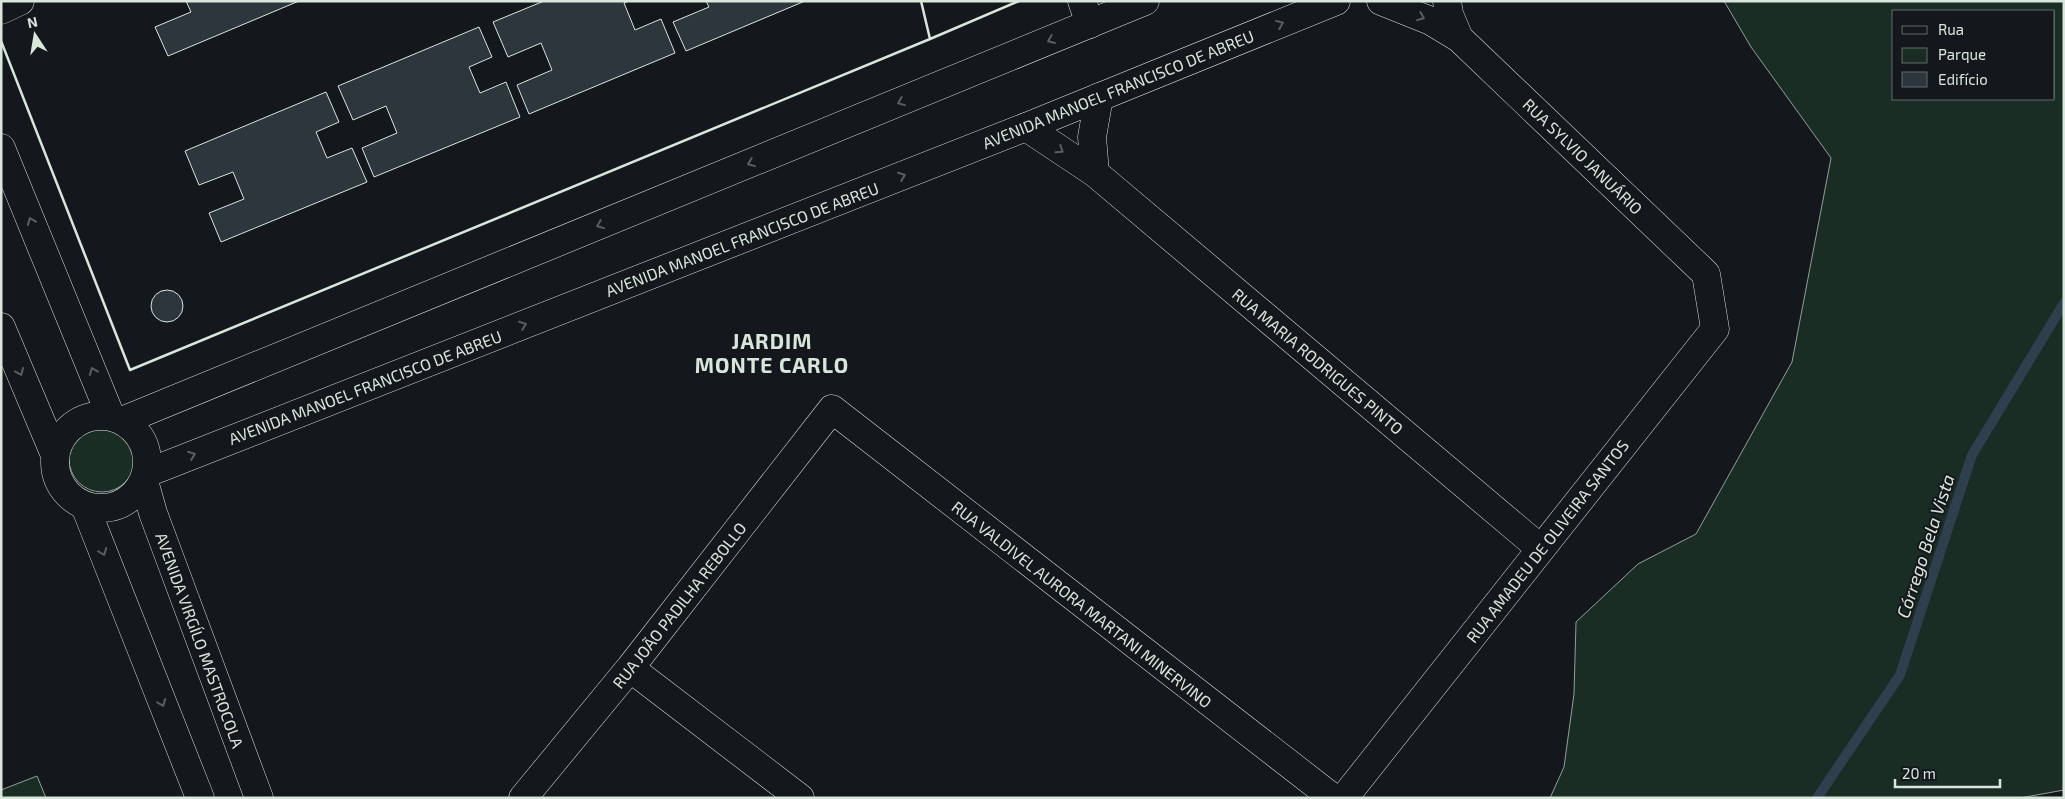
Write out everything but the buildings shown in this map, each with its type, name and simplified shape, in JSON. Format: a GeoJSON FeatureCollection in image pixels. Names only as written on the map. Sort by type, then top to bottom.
{"type":"FeatureCollection","features":[{"type":"Feature","properties":{"kind":"street"},"geometry":{"type":"LineString","coordinates":[[1,10],[20,1]]}},
{"type":"Feature","properties":{"kind":"street","name":"AVENIDA MANOEL FRANCISCO DE ABREU"},"geometry":{"type":"LineString","coordinates":[[145,477],[1099,98],[1336,1]]}},
{"type":"Feature","properties":{"kind":"street","name":"RUA SYLVIO JANUÁRIO"},"geometry":{"type":"LineString","coordinates":[[1381,1],[1431,21],[1459,38],[1706,274]]}},
{"type":"Feature","properties":{"kind":"street","name":"RUA SYLVIO JANUÁRIO"},"geometry":{"type":"LineString","coordinates":[[1447,1],[1449,14],[1459,38]]}},
{"type":"Feature","properties":{"kind":"street"},"geometry":{"type":"LineString","coordinates":[[117,419],[1086,13],[1141,2]]}},
{"type":"Feature","properties":{"kind":"street"},"geometry":{"type":"LineString","coordinates":[[1095,173],[1092,137],[1099,98]]}},
{"type":"Feature","properties":{"kind":"street","name":"RUA MARIA RODRIGUES PINTO"},"geometry":{"type":"LineString","coordinates":[[1026,127],[1095,173],[1541,549]]}},
{"type":"Feature","properties":{"kind":"street"},"geometry":{"type":"LineString","coordinates":[[1,148],[117,419]]}},
{"type":"Feature","properties":{"kind":"street","name":"RUA AMADEU DE OLIVEIRA SANTOS"},"geometry":{"type":"LineString","coordinates":[[1344,798],[1715,329],[1706,274]]}},
{"type":"Feature","properties":{"kind":"street"},"geometry":{"type":"LineString","coordinates":[[1,327],[55,455]]}},
{"type":"Feature","properties":{"kind":"street","name":"RUA JOÃO PADILHA REBOLLO"},"geometry":{"type":"LineString","coordinates":[[523,798],[630,668],[832,409]]}},
{"type":"Feature","properties":{"kind":"street","name":"RUA VALDIVEL AURORA MARTANI MINERVINO"},"geometry":{"type":"LineString","coordinates":[[832,409],[1333,798]]}},
{"type":"Feature","properties":{"kind":"street"},"geometry":{"type":"LineString","coordinates":[[92,416],[117,419],[135,429],[144,442],[147,457],[145,477],[134,496],[119,505],[102,509],[85,506],[64,492],[54,467],[55,455],[62,437],[75,424],[92,416]]}},
{"type":"Feature","properties":{"kind":"street","name":"AVENIDA VIRGÍLO MASTROCOLA"},"geometry":{"type":"LineString","coordinates":[[145,477],[156,522],[259,798]]}},
{"type":"Feature","properties":{"kind":"street"},"geometry":{"type":"LineString","coordinates":[[85,506],[200,798]]}},
{"type":"Feature","properties":{"kind":"street"},"geometry":{"type":"LineString","coordinates":[[630,668],[800,798]]}},
{"type":"Feature","properties":{"kind":"green space"},"geometry":{"type":"Polygon","coordinates":[[[1724,1],[2064,1],[2064,790],[2020,798],[1550,798],[1564,767],[1574,694],[1576,622],[1638,564],[1696,534],[1792,362],[1831,158],[1751,47],[1724,1]]]}},
{"type":"Feature","properties":{"kind":"green space"},"geometry":{"type":"Polygon","coordinates":[[[102,426],[114,429],[125,436],[132,447],[135,459],[132,471],[125,482],[114,489],[102,492],[90,489],[79,482],[72,471],[69,459],[72,447],[79,436],[90,429],[102,426]]]}},
{"type":"Feature","properties":{"kind":"green space"},"geometry":{"type":"Polygon","coordinates":[[[37,776],[46,798],[1,798],[1,790],[37,776]]]}},
{"type":"Feature","properties":{"kind":"waterway","name":"Córrego Bela Vista"},"geometry":{"type":"LineString","coordinates":[[1817,798],[1900,675],[1972,455],[2064,303]]}},
{"type":"Feature","properties":{"kind":"wall"},"geometry":{"type":"LineString","coordinates":[[1,41],[130,370],[930,39],[921,1]]}},
{"type":"Feature","properties":{"kind":"wall"},"geometry":{"type":"LineString","coordinates":[[930,39],[1019,1]]}},
{"type":"Feature","properties":{"kind":"district","name":"JARDIM MONTE CARLO"},"geometry":{"type":"Point","coordinates":[772,352]}}]}
